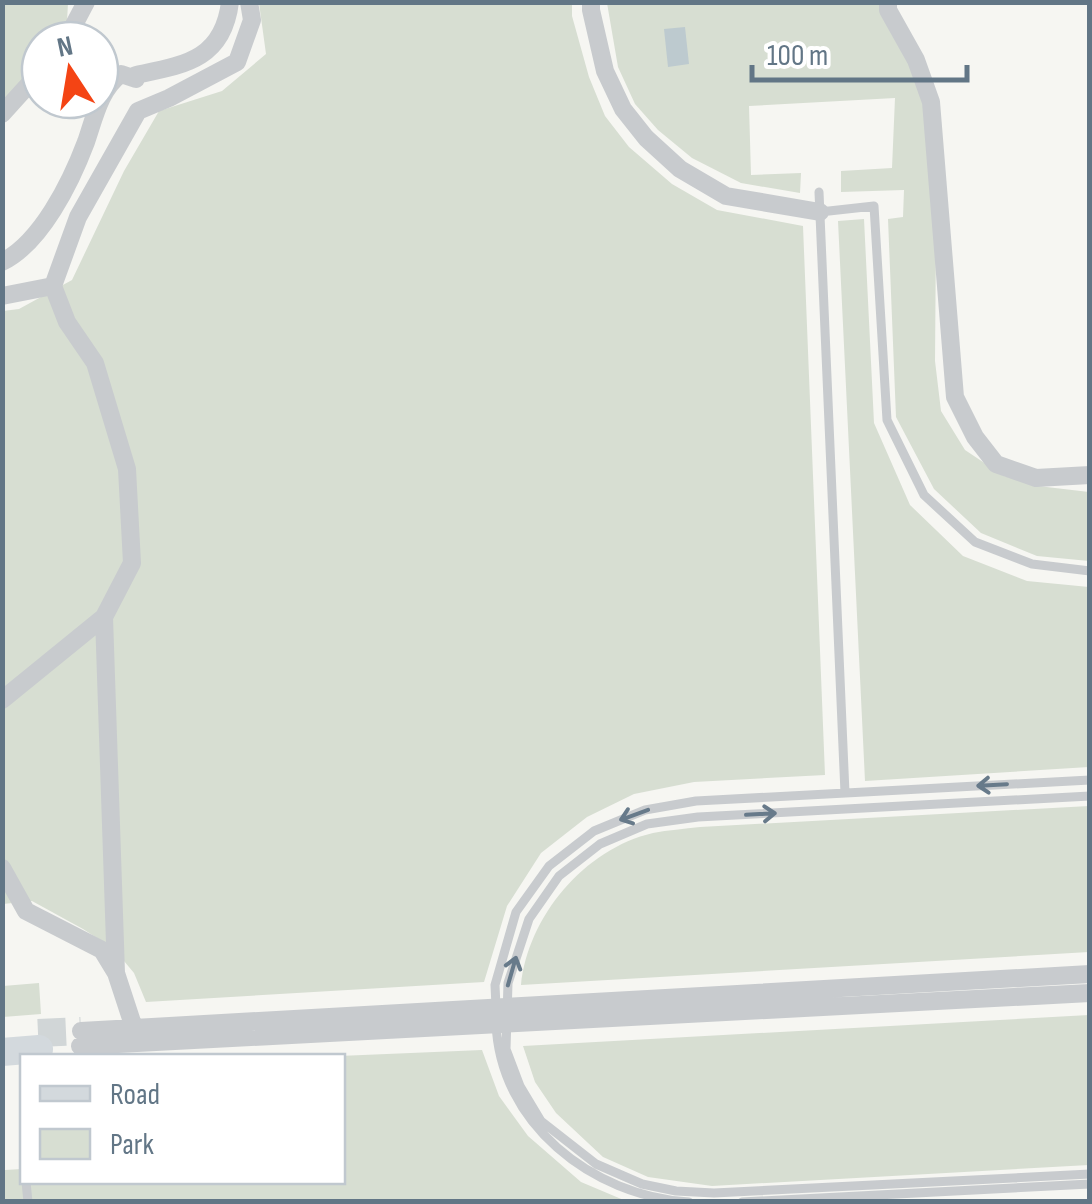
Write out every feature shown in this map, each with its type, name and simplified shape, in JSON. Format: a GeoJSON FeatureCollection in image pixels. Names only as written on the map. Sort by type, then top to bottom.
{"type":"FeatureCollection","features":[{"type":"Feature","properties":{"kind":"main road"},"geometry":{"type":"LineString","coordinates":[[2,1035],[38,1041],[2,1052]]}},
{"type":"Feature","properties":{"kind":"street"},"geometry":{"type":"LineString","coordinates":[[2,262],[24,247],[46,220],[68,183],[98,106],[114,79],[120,74],[136,80],[136,75],[174,68],[204,54],[223,29],[230,2]]}},
{"type":"Feature","properties":{"kind":"street"},"geometry":{"type":"LineString","coordinates":[[2,700],[104,617],[132,563],[127,469],[95,363],[67,322],[53,286],[78,217],[138,111],[237,62],[252,20],[249,2]]}},
{"type":"Feature","properties":{"kind":"street"},"geometry":{"type":"LineString","coordinates":[[591,2],[605,71],[623,109],[646,138],[680,169],[726,196],[820,212]]}},
{"type":"Feature","properties":{"kind":"street"},"geometry":{"type":"LineString","coordinates":[[888,2],[888,10],[916,60],[931,102],[955,397],[975,437],[996,464],[1036,478],[1090,475]]}},
{"type":"Feature","properties":{"kind":"street"},"geometry":{"type":"LineString","coordinates":[[2,114],[20,94]]}},
{"type":"Feature","properties":{"kind":"street"},"geometry":{"type":"LineString","coordinates":[[2,296],[53,286]]}},
{"type":"Feature","properties":{"kind":"street"},"geometry":{"type":"LineString","coordinates":[[104,617],[116,973],[136,1042]]}},
{"type":"Feature","properties":{"kind":"street"},"geometry":{"type":"LineString","coordinates":[[2,868],[26,910],[102,950],[116,973]]}},
{"type":"Feature","properties":{"kind":"street"},"geometry":{"type":"LineString","coordinates":[[80,1038],[136,1042],[1090,974]]}},
{"type":"Feature","properties":{"kind":"street"},"geometry":{"type":"LineString","coordinates":[[502,1014],[1090,993]]}},
{"type":"Feature","properties":{"kind":"lane"},"geometry":{"type":"LineString","coordinates":[[819,192],[845,794]]}},
{"type":"Feature","properties":{"kind":"lane"},"geometry":{"type":"LineString","coordinates":[[820,212],[874,206],[888,420],[924,494],[975,542],[1032,564],[1090,572]]}},
{"type":"Feature","properties":{"kind":"lane"},"geometry":{"type":"LineString","coordinates":[[1090,780],[696,801],[644,810],[594,831],[549,866],[516,912],[495,985],[506,1050],[520,1086],[542,1121],[596,1164],[642,1184],[714,1193],[1090,1174]]}},
{"type":"Feature","properties":{"kind":"lane"},"geometry":{"type":"LineString","coordinates":[[689,1202],[636,1193],[588,1172],[536,1128],[502,1064],[497,1050],[508,983],[529,918],[558,876],[600,844],[647,824],[698,817],[1090,796]]}},
{"type":"Feature","properties":{"kind":"lane"},"geometry":{"type":"LineString","coordinates":[[742,1202],[1090,1184]]}},
{"type":"Feature","properties":{"kind":"green space"},"geometry":{"type":"Polygon","coordinates":[[[3,3],[68,3],[67,20],[20,20],[20,101],[3,110],[3,3]]]}},
{"type":"Feature","properties":{"kind":"green space"},"geometry":{"type":"Polygon","coordinates":[[[259,3],[572,3],[589,77],[605,116],[629,147],[672,184],[717,210],[803,226],[825,775],[694,782],[634,794],[587,817],[541,853],[507,906],[484,982],[146,1002],[134,973],[114,949],[32,901],[3,904],[3,311],[19,309],[72,280],[124,171],[159,111],[222,91],[266,54],[259,3]]]}},
{"type":"Feature","properties":{"kind":"green space"},"geometry":{"type":"Polygon","coordinates":[[[607,3],[893,3],[933,82],[937,108],[935,361],[941,411],[965,450],[1004,476],[1038,486],[1089,492],[1089,561],[1037,556],[981,533],[934,489],[896,417],[888,219],[903,217],[904,190],[841,192],[841,171],[892,168],[895,98],[749,106],[751,175],[801,173],[800,193],[741,183],[692,158],[658,130],[635,104],[618,67],[607,3]]]}},
{"type":"Feature","properties":{"kind":"green space"},"geometry":{"type":"Polygon","coordinates":[[[864,219],[874,423],[910,505],[963,556],[1027,581],[1089,587],[1089,767],[865,781],[838,221],[864,219]]]}},
{"type":"Feature","properties":{"kind":"green space"},"geometry":{"type":"Polygon","coordinates":[[[1089,806],[1089,952],[521,985],[535,935],[564,890],[604,854],[653,833],[700,827],[1089,806]]]}},
{"type":"Feature","properties":{"kind":"green space"},"geometry":{"type":"Polygon","coordinates":[[[39,983],[41,1014],[3,1017],[3,986],[39,983]]]}},
{"type":"Feature","properties":{"kind":"green space"},"geometry":{"type":"Polygon","coordinates":[[[1089,1015],[1089,1165],[712,1186],[648,1177],[603,1157],[556,1113],[535,1082],[523,1046],[1089,1015]]]}},
{"type":"Feature","properties":{"kind":"green space"},"geometry":{"type":"Polygon","coordinates":[[[482,1050],[499,1096],[528,1136],[581,1182],[626,1201],[3,1201],[2,1144],[5,1170],[20,1169],[20,1184],[345,1184],[345,1056],[482,1050]]]}},
{"type":"Feature","properties":{"kind":"shaded area"},"geometry":{"type":"Polygon","coordinates":[[[685,27],[689,64],[668,67],[664,29],[685,27]]]}},
{"type":"Feature","properties":{"kind":"tunnel"},"geometry":{"type":"LineString","coordinates":[[38,1033],[81,1031]]}}]}
